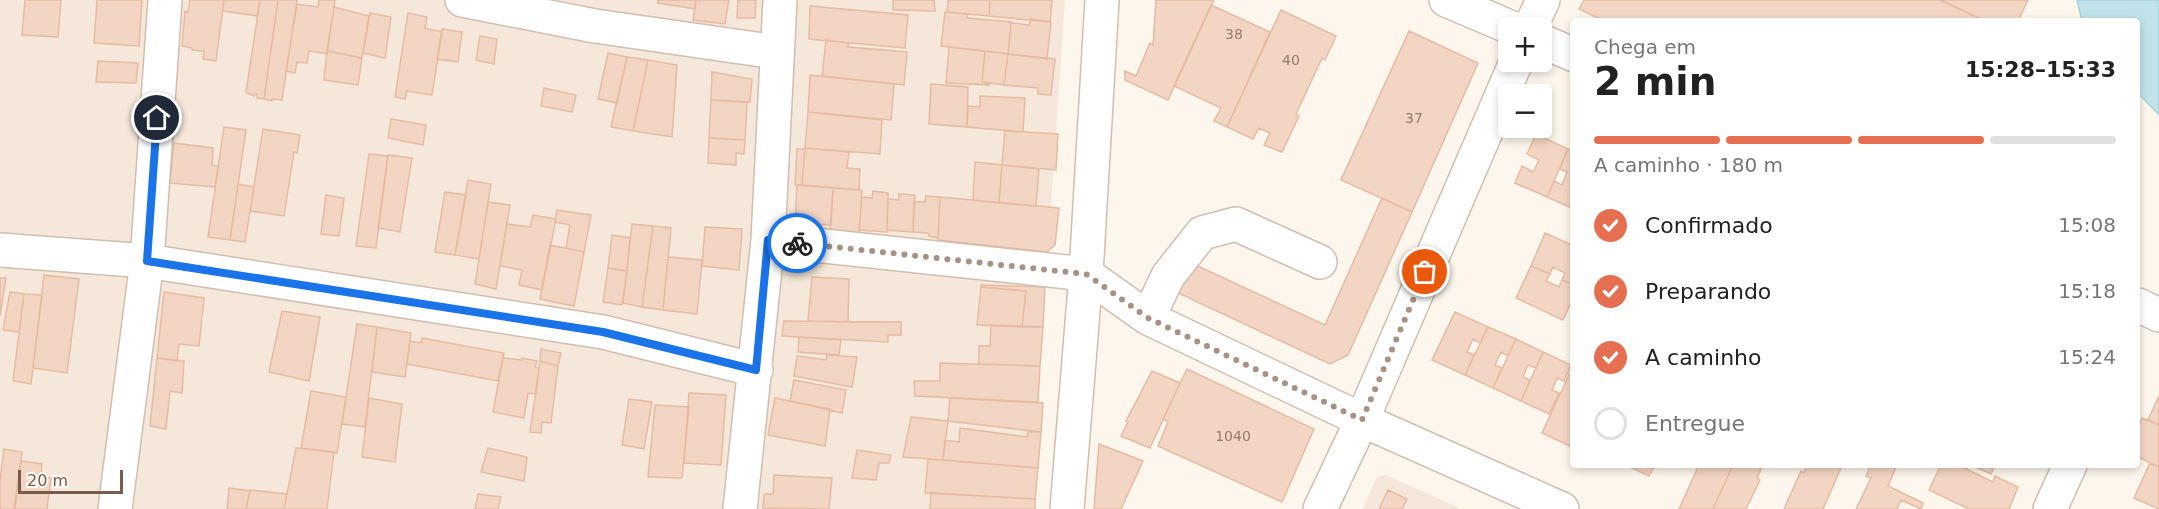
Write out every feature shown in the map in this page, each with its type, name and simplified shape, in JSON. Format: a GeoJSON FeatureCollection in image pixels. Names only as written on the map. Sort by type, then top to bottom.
{"type":"FeatureCollection","features":[{"type":"Feature","properties":{"kind":"street"},"geometry":{"type":"LineString","coordinates":[[115,509],[147,261],[165,0]]}},
{"type":"Feature","properties":{"kind":"street"},"geometry":{"type":"LineString","coordinates":[[462,0],[595,26],[776,52]]}},
{"type":"Feature","properties":{"kind":"street"},"geometry":{"type":"LineString","coordinates":[[740,509],[768,240],[780,0]]}},
{"type":"Feature","properties":{"kind":"street"},"geometry":{"type":"LineString","coordinates":[[1068,509],[1086,274],[1102,0]]}},
{"type":"Feature","properties":{"kind":"street"},"geometry":{"type":"LineString","coordinates":[[1446,0],[1498,22]]}},
{"type":"Feature","properties":{"kind":"street"},"geometry":{"type":"LineString","coordinates":[[1535,18],[1543,0]]}},
{"type":"Feature","properties":{"kind":"street"},"geometry":{"type":"LineString","coordinates":[[1552,45],[1570,53]]}},
{"type":"Feature","properties":{"kind":"street"},"geometry":{"type":"LineString","coordinates":[[1320,509],[1362,420],[1512,72]]}},
{"type":"Feature","properties":{"kind":"street"},"geometry":{"type":"LineString","coordinates":[[1148,318],[1168,276],[1202,233],[1236,224],[1320,262]]}},
{"type":"Feature","properties":{"kind":"street"},"geometry":{"type":"LineString","coordinates":[[768,240],[1086,274],[1148,318],[1362,420],[1562,509]]}},
{"type":"Feature","properties":{"kind":"street"},"geometry":{"type":"LineString","coordinates":[[0,250],[147,261],[603,332],[756,370]]}},
{"type":"Feature","properties":{"kind":"street"},"geometry":{"type":"LineString","coordinates":[[2050,509],[2069,468]]}},
{"type":"Feature","properties":{"kind":"shaded area"},"geometry":{"type":"Polygon","coordinates":[[[0,0],[1065,0],[1030,509],[0,509],[0,0]]]}},
{"type":"Feature","properties":{"kind":"shaded area"},"geometry":{"type":"Polygon","coordinates":[[[1386,475],[1462,509],[1363,509],[1377,477],[1386,475]]]}},
{"type":"Feature","properties":{"kind":"water"},"geometry":{"type":"Polygon","coordinates":[[[2077,0],[2159,0],[2159,115],[2140,95],[2140,18],[2081,18],[2077,0]]]}},
{"type":"Feature","properties":{"kind":"building"},"geometry":{"type":"Polygon","coordinates":[[[25,0],[61,0],[58,37],[22,35],[25,0]]]}},
{"type":"Feature","properties":{"kind":"building"},"geometry":{"type":"Polygon","coordinates":[[[97,0],[142,0],[139,46],[94,43],[97,0]]]}},
{"type":"Feature","properties":{"kind":"building"},"geometry":{"type":"Polygon","coordinates":[[[190,0],[224,0],[216,61],[203,59],[204,51],[182,46],[185,11],[188,12],[190,0]]]}},
{"type":"Feature","properties":{"kind":"building"},"geometry":{"type":"Polygon","coordinates":[[[224,0],[260,0],[257,16],[223,11],[224,0]]]}},
{"type":"Feature","properties":{"kind":"building"},"geometry":{"type":"Polygon","coordinates":[[[260,0],[278,0],[264,99],[257,98],[257,94],[254,96],[246,92],[260,0]]]}},
{"type":"Feature","properties":{"kind":"building"},"geometry":{"type":"Polygon","coordinates":[[[278,0],[297,0],[282,100],[272,99],[272,101],[264,99],[278,0]]]}},
{"type":"Feature","properties":{"kind":"building"},"geometry":{"type":"Polygon","coordinates":[[[319,0],[335,0],[327,54],[309,51],[307,63],[297,62],[295,73],[286,71],[297,4],[318,7],[319,0]]]}},
{"type":"Feature","properties":{"kind":"building"},"geometry":{"type":"Polygon","coordinates":[[[658,0],[696,0],[695,9],[658,3],[658,0]]]}},
{"type":"Feature","properties":{"kind":"building"},"geometry":{"type":"Polygon","coordinates":[[[696,0],[729,0],[725,24],[693,20],[696,0]]]}},
{"type":"Feature","properties":{"kind":"building"},"geometry":{"type":"Polygon","coordinates":[[[738,0],[756,0],[755,18],[737,18],[738,0]]]}},
{"type":"Feature","properties":{"kind":"building"},"geometry":{"type":"Polygon","coordinates":[[[893,0],[934,0],[935,11],[893,10],[893,0]]]}},
{"type":"Feature","properties":{"kind":"building"},"geometry":{"type":"Polygon","coordinates":[[[948,0],[990,0],[989,16],[947,12],[948,0]]]}},
{"type":"Feature","properties":{"kind":"building"},"geometry":{"type":"Polygon","coordinates":[[[990,0],[1052,0],[1050,22],[989,16],[990,0]]]}},
{"type":"Feature","properties":{"kind":"building"},"geometry":{"type":"Polygon","coordinates":[[[1156,0],[1214,0],[1168,100],[1125,80],[1125,71],[1136,76],[1150,43],[1153,45],[1156,0]]]}},
{"type":"Feature","properties":{"kind":"building"},"geometry":{"type":"Polygon","coordinates":[[[1584,0],[1940,0],[1979,18],[1598,18],[1579,9],[1584,0]]]}},
{"type":"Feature","properties":{"kind":"building"},"geometry":{"type":"Polygon","coordinates":[[[1940,0],[2028,0],[2019,18],[1979,18],[1940,0]]]}},
{"type":"Feature","properties":{"kind":"building"},"geometry":{"type":"Polygon","coordinates":[[[1211,5],[1270,32],[1227,127],[1214,121],[1221,108],[1174,86],[1211,5]]]}},
{"type":"Feature","properties":{"kind":"building"},"geometry":{"type":"Polygon","coordinates":[[[810,6],[908,15],[905,48],[809,39],[810,6]]]}},
{"type":"Feature","properties":{"kind":"building"},"geometry":{"type":"Polygon","coordinates":[[[334,7],[369,16],[362,58],[327,51],[334,7]]]}},
{"type":"Feature","properties":{"kind":"building"},"geometry":{"type":"Polygon","coordinates":[[[1281,10],[1336,36],[1325,60],[1322,58],[1296,114],[1299,116],[1282,152],[1264,145],[1270,133],[1259,128],[1253,139],[1227,127],[1281,10]]]}},
{"type":"Feature","properties":{"kind":"building"},"geometry":{"type":"Polygon","coordinates":[[[945,12],[968,14],[967,18],[1011,22],[1008,54],[941,46],[945,12]]]}},
{"type":"Feature","properties":{"kind":"building"},"geometry":{"type":"Polygon","coordinates":[[[370,13],[391,17],[385,58],[363,53],[370,13]]]}},
{"type":"Feature","properties":{"kind":"building"},"geometry":{"type":"Polygon","coordinates":[[[408,13],[427,17],[425,28],[442,32],[432,95],[407,91],[405,99],[395,97],[408,13]]]}},
{"type":"Feature","properties":{"kind":"building"},"geometry":{"type":"Polygon","coordinates":[[[1030,19],[1051,22],[1047,59],[1008,54],[1011,23],[1030,25],[1030,19]]]}},
{"type":"Feature","properties":{"kind":"building"},"geometry":{"type":"Polygon","coordinates":[[[442,29],[462,32],[458,62],[437,59],[442,29]]]}},
{"type":"Feature","properties":{"kind":"building"},"geometry":{"type":"Polygon","coordinates":[[[1409,31],[1478,63],[1412,212],[1341,180],[1409,31]]]}},
{"type":"Feature","properties":{"kind":"building"},"geometry":{"type":"Polygon","coordinates":[[[480,36],[497,39],[494,64],[476,60],[480,36]]]}},
{"type":"Feature","properties":{"kind":"building"},"geometry":{"type":"Polygon","coordinates":[[[826,40],[848,43],[848,47],[907,52],[904,85],[822,76],[826,40]]]}},
{"type":"Feature","properties":{"kind":"building"},"geometry":{"type":"Polygon","coordinates":[[[949,47],[985,51],[982,82],[990,85],[946,83],[949,47]]]}},
{"type":"Feature","properties":{"kind":"building"},"geometry":{"type":"Polygon","coordinates":[[[327,51],[362,58],[358,85],[324,80],[327,51]]]}},
{"type":"Feature","properties":{"kind":"building"},"geometry":{"type":"Polygon","coordinates":[[[985,51],[1008,54],[1004,85],[982,82],[985,51]]]}},
{"type":"Feature","properties":{"kind":"building"},"geometry":{"type":"Polygon","coordinates":[[[608,53],[627,57],[617,103],[598,99],[608,53]]]}},
{"type":"Feature","properties":{"kind":"building"},"geometry":{"type":"Polygon","coordinates":[[[1008,54],[1055,59],[1051,95],[1038,94],[1038,88],[1004,85],[1008,54]]]}},
{"type":"Feature","properties":{"kind":"building"},"geometry":{"type":"Polygon","coordinates":[[[627,57],[648,60],[633,131],[611,127],[627,57]]]}},
{"type":"Feature","properties":{"kind":"building"},"geometry":{"type":"Polygon","coordinates":[[[648,60],[677,65],[672,137],[633,131],[648,60]]]}},
{"type":"Feature","properties":{"kind":"building"},"geometry":{"type":"Polygon","coordinates":[[[98,61],[138,63],[136,83],[96,82],[98,61]]]}},
{"type":"Feature","properties":{"kind":"building"},"geometry":{"type":"Polygon","coordinates":[[[712,72],[752,79],[750,102],[711,100],[712,72]]]}},
{"type":"Feature","properties":{"kind":"building"},"geometry":{"type":"Polygon","coordinates":[[[810,75],[894,84],[891,120],[808,112],[810,75]]]}},
{"type":"Feature","properties":{"kind":"building"},"geometry":{"type":"Polygon","coordinates":[[[931,84],[968,87],[967,127],[929,124],[931,84]]]}},
{"type":"Feature","properties":{"kind":"building"},"geometry":{"type":"Polygon","coordinates":[[[544,88],[576,95],[572,112],[541,106],[544,88]]]}},
{"type":"Feature","properties":{"kind":"building"},"geometry":{"type":"Polygon","coordinates":[[[980,96],[1025,98],[1023,132],[967,127],[968,106],[980,107],[980,96]]]}},
{"type":"Feature","properties":{"kind":"building"},"geometry":{"type":"Polygon","coordinates":[[[711,100],[747,102],[745,140],[709,138],[711,100]]]}},
{"type":"Feature","properties":{"kind":"building"},"geometry":{"type":"Polygon","coordinates":[[[808,112],[882,120],[880,154],[805,148],[808,112]]]}},
{"type":"Feature","properties":{"kind":"building"},"geometry":{"type":"Polygon","coordinates":[[[391,119],[426,125],[423,145],[388,138],[391,119]]]}},
{"type":"Feature","properties":{"kind":"building"},"geometry":{"type":"Polygon","coordinates":[[[224,127],[246,130],[230,240],[208,237],[224,127]]]}},
{"type":"Feature","properties":{"kind":"building"},"geometry":{"type":"Polygon","coordinates":[[[263,129],[300,135],[297,153],[294,152],[284,216],[250,211],[263,129]]]}},
{"type":"Feature","properties":{"kind":"building"},"geometry":{"type":"Polygon","coordinates":[[[1005,131],[1058,134],[1056,170],[1002,165],[1005,131]]]}},
{"type":"Feature","properties":{"kind":"building"},"geometry":{"type":"Polygon","coordinates":[[[709,138],[745,140],[744,154],[736,153],[736,165],[708,163],[709,138]]]}},
{"type":"Feature","properties":{"kind":"building"},"geometry":{"type":"Polygon","coordinates":[[[1534,138],[1545,138],[1568,149],[1547,197],[1515,183],[1522,166],[1533,172],[1539,160],[1527,154],[1534,138]]]}},
{"type":"Feature","properties":{"kind":"building"},"geometry":{"type":"Polygon","coordinates":[[[174,143],[213,148],[212,165],[218,166],[215,187],[170,183],[174,143]]]}},
{"type":"Feature","properties":{"kind":"building"},"geometry":{"type":"Polygon","coordinates":[[[805,148],[849,152],[847,168],[860,169],[859,190],[802,185],[805,148]]]}},
{"type":"Feature","properties":{"kind":"building"},"geometry":{"type":"Polygon","coordinates":[[[797,149],[805,149],[802,185],[795,185],[797,149]]]}},
{"type":"Feature","properties":{"kind":"building"},"geometry":{"type":"Polygon","coordinates":[[[1568,149],[1570,150],[1570,207],[1547,197],[1554,181],[1562,185],[1567,172],[1560,169],[1568,149]]]}},
{"type":"Feature","properties":{"kind":"building"},"geometry":{"type":"Polygon","coordinates":[[[369,154],[388,156],[376,248],[356,246],[369,154]]]}},
{"type":"Feature","properties":{"kind":"building"},"geometry":{"type":"Polygon","coordinates":[[[388,155],[412,158],[400,232],[378,228],[388,155]]]}},
{"type":"Feature","properties":{"kind":"building"},"geometry":{"type":"Polygon","coordinates":[[[975,162],[1002,165],[999,203],[973,200],[975,162]]]}},
{"type":"Feature","properties":{"kind":"building"},"geometry":{"type":"Polygon","coordinates":[[[1002,165],[1039,169],[1036,206],[999,203],[1002,165]]]}},
{"type":"Feature","properties":{"kind":"building"},"geometry":{"type":"Polygon","coordinates":[[[468,180],[491,184],[479,259],[455,255],[468,180]]]}},
{"type":"Feature","properties":{"kind":"building"},"geometry":{"type":"Polygon","coordinates":[[[238,184],[254,187],[245,242],[230,240],[238,184]]]}},
{"type":"Feature","properties":{"kind":"building"},"geometry":{"type":"Polygon","coordinates":[[[797,185],[833,188],[831,225],[795,223],[797,185]]]}},
{"type":"Feature","properties":{"kind":"building"},"geometry":{"type":"Polygon","coordinates":[[[833,188],[862,190],[859,235],[830,232],[833,188]]]}},
{"type":"Feature","properties":{"kind":"building"},"geometry":{"type":"Polygon","coordinates":[[[873,191],[888,193],[887,232],[859,230],[862,197],[872,198],[873,191]]]}},
{"type":"Feature","properties":{"kind":"building"},"geometry":{"type":"Polygon","coordinates":[[[445,192],[466,195],[455,255],[435,252],[445,192]]]}},
{"type":"Feature","properties":{"kind":"building"},"geometry":{"type":"Polygon","coordinates":[[[899,194],[915,195],[913,232],[887,230],[888,199],[899,200],[899,194]]]}},
{"type":"Feature","properties":{"kind":"building"},"geometry":{"type":"Polygon","coordinates":[[[326,195],[344,198],[339,236],[321,234],[326,195]]]}},
{"type":"Feature","properties":{"kind":"building"},"geometry":{"type":"Polygon","coordinates":[[[926,196],[940,197],[938,238],[929,236],[928,233],[913,232],[914,202],[925,202],[926,196]]]}},
{"type":"Feature","properties":{"kind":"building"},"geometry":{"type":"Polygon","coordinates":[[[940,197],[1059,208],[1055,245],[1047,252],[938,240],[940,197]]]}},
{"type":"Feature","properties":{"kind":"building"},"geometry":{"type":"Polygon","coordinates":[[[1382,198],[1412,212],[1348,355],[1330,364],[1176,292],[1189,262],[1325,325],[1382,198]]]}},
{"type":"Feature","properties":{"kind":"building"},"geometry":{"type":"Polygon","coordinates":[[[488,202],[510,205],[496,289],[475,284],[488,202]]]}},
{"type":"Feature","properties":{"kind":"building"},"geometry":{"type":"Polygon","coordinates":[[[557,210],[591,215],[584,252],[566,248],[570,225],[555,222],[557,210]]]}},
{"type":"Feature","properties":{"kind":"building"},"geometry":{"type":"Polygon","coordinates":[[[533,215],[556,219],[542,290],[519,285],[522,270],[500,266],[507,224],[530,227],[533,215]]]}},
{"type":"Feature","properties":{"kind":"building"},"geometry":{"type":"Polygon","coordinates":[[[632,224],[653,226],[642,307],[623,303],[632,224]]]}},
{"type":"Feature","properties":{"kind":"building"},"geometry":{"type":"Polygon","coordinates":[[[653,226],[671,228],[663,310],[642,307],[653,226]]]}},
{"type":"Feature","properties":{"kind":"building"},"geometry":{"type":"Polygon","coordinates":[[[705,227],[742,229],[739,270],[702,266],[705,227]]]}},
{"type":"Feature","properties":{"kind":"building"},"geometry":{"type":"Polygon","coordinates":[[[1545,233],[1570,244],[1570,283],[1562,280],[1565,273],[1553,267],[1550,274],[1531,266],[1545,233]]]}},
{"type":"Feature","properties":{"kind":"building"},"geometry":{"type":"Polygon","coordinates":[[[612,235],[630,238],[627,271],[608,268],[612,235]]]}},
{"type":"Feature","properties":{"kind":"building"},"geometry":{"type":"Polygon","coordinates":[[[550,245],[584,252],[574,306],[540,299],[550,245]]]}},
{"type":"Feature","properties":{"kind":"building"},"geometry":{"type":"Polygon","coordinates":[[[668,257],[702,260],[697,314],[663,310],[668,257]]]}},
{"type":"Feature","properties":{"kind":"building"},"geometry":{"type":"Polygon","coordinates":[[[1531,266],[1550,274],[1546,281],[1559,287],[1562,280],[1570,283],[1570,305],[1563,320],[1516,298],[1531,266]]]}},
{"type":"Feature","properties":{"kind":"building"},"geometry":{"type":"Polygon","coordinates":[[[608,268],[627,271],[622,305],[603,302],[608,268]]]}},
{"type":"Feature","properties":{"kind":"building"},"geometry":{"type":"Polygon","coordinates":[[[44,275],[79,279],[67,373],[33,368],[44,275]]]}},
{"type":"Feature","properties":{"kind":"building"},"geometry":{"type":"Polygon","coordinates":[[[812,277],[849,279],[848,322],[808,321],[812,277]]]}},
{"type":"Feature","properties":{"kind":"building"},"geometry":{"type":"Polygon","coordinates":[[[0,278],[6,278],[0,316],[0,278]]]}},
{"type":"Feature","properties":{"kind":"building"},"geometry":{"type":"Polygon","coordinates":[[[981,285],[1045,287],[1043,327],[1022,327],[1026,291],[981,287],[981,285]]]}},
{"type":"Feature","properties":{"kind":"building"},"geometry":{"type":"Polygon","coordinates":[[[981,287],[1026,291],[1022,327],[977,325],[981,287]]]}},
{"type":"Feature","properties":{"kind":"building"},"geometry":{"type":"Polygon","coordinates":[[[10,292],[24,294],[19,332],[3,330],[10,292]]]}},
{"type":"Feature","properties":{"kind":"building"},"geometry":{"type":"Polygon","coordinates":[[[164,292],[204,298],[199,346],[179,344],[177,361],[157,358],[164,292]]]}},
{"type":"Feature","properties":{"kind":"building"},"geometry":{"type":"Polygon","coordinates":[[[24,294],[42,295],[31,384],[13,381],[24,294]]]}},
{"type":"Feature","properties":{"kind":"building"},"geometry":{"type":"Polygon","coordinates":[[[282,311],[320,317],[309,381],[269,372],[282,311]]]}},
{"type":"Feature","properties":{"kind":"building"},"geometry":{"type":"Polygon","coordinates":[[[1455,312],[1488,327],[1480,343],[1473,339],[1467,352],[1474,355],[1465,375],[1432,360],[1455,312]]]}},
{"type":"Feature","properties":{"kind":"building"},"geometry":{"type":"Polygon","coordinates":[[[784,321],[901,322],[901,335],[888,335],[888,342],[782,336],[784,321]]]}},
{"type":"Feature","properties":{"kind":"building"},"geometry":{"type":"Polygon","coordinates":[[[357,324],[377,327],[365,427],[342,424],[357,324]]]}},
{"type":"Feature","properties":{"kind":"building"},"geometry":{"type":"Polygon","coordinates":[[[991,325],[1043,327],[1040,366],[979,364],[979,346],[990,346],[991,325]]]}},
{"type":"Feature","properties":{"kind":"building"},"geometry":{"type":"Polygon","coordinates":[[[377,327],[411,333],[405,377],[372,372],[377,327]]]}},
{"type":"Feature","properties":{"kind":"building"},"geometry":{"type":"Polygon","coordinates":[[[1488,327],[1516,339],[1508,356],[1501,352],[1495,365],[1502,368],[1493,388],[1465,375],[1488,327]]]}},
{"type":"Feature","properties":{"kind":"building"},"geometry":{"type":"Polygon","coordinates":[[[799,337],[841,340],[839,355],[798,352],[799,337]]]}},
{"type":"Feature","properties":{"kind":"building"},"geometry":{"type":"Polygon","coordinates":[[[422,338],[504,353],[498,381],[407,364],[410,341],[421,343],[422,338]]]}},
{"type":"Feature","properties":{"kind":"building"},"geometry":{"type":"Polygon","coordinates":[[[1516,339],[1543,352],[1536,368],[1528,365],[1523,377],[1530,380],[1521,401],[1493,388],[1516,339]]]}},
{"type":"Feature","properties":{"kind":"building"},"geometry":{"type":"Polygon","coordinates":[[[541,349],[561,353],[558,366],[540,361],[541,349]]]}},
{"type":"Feature","properties":{"kind":"building"},"geometry":{"type":"Polygon","coordinates":[[[1543,352],[1570,365],[1564,381],[1557,378],[1552,390],[1559,393],[1549,414],[1521,401],[1543,352]]]}},
{"type":"Feature","properties":{"kind":"building"},"geometry":{"type":"Polygon","coordinates":[[[827,355],[857,357],[852,387],[794,376],[797,356],[826,360],[827,355]]]}},
{"type":"Feature","properties":{"kind":"building"},"geometry":{"type":"Polygon","coordinates":[[[157,358],[184,361],[182,393],[170,391],[166,429],[150,426],[157,358]]]}},
{"type":"Feature","properties":{"kind":"building"},"geometry":{"type":"Polygon","coordinates":[[[503,358],[537,361],[535,367],[539,368],[536,394],[528,393],[524,418],[493,412],[503,358]]]}},
{"type":"Feature","properties":{"kind":"building"},"geometry":{"type":"Polygon","coordinates":[[[540,361],[558,366],[551,423],[542,422],[541,433],[530,432],[540,361]]]}},
{"type":"Feature","properties":{"kind":"building"},"geometry":{"type":"Polygon","coordinates":[[[940,363],[1040,366],[1038,402],[915,396],[914,381],[940,381],[940,363]]]}},
{"type":"Feature","properties":{"kind":"building"},"geometry":{"type":"Polygon","coordinates":[[[1187,369],[1314,429],[1282,502],[1158,446],[1168,422],[1163,419],[1187,369]]]}},
{"type":"Feature","properties":{"kind":"building"},"geometry":{"type":"Polygon","coordinates":[[[1152,371],[1180,383],[1150,448],[1121,436],[1128,422],[1126,421],[1152,371]]]}},
{"type":"Feature","properties":{"kind":"building"},"geometry":{"type":"Polygon","coordinates":[[[1570,373],[1570,446],[1542,433],[1570,373]]]}},
{"type":"Feature","properties":{"kind":"building"},"geometry":{"type":"Polygon","coordinates":[[[794,380],[846,390],[842,413],[790,401],[794,380]]]}},
{"type":"Feature","properties":{"kind":"building"},"geometry":{"type":"Polygon","coordinates":[[[311,391],[346,397],[337,453],[301,448],[311,391]]]}},
{"type":"Feature","properties":{"kind":"building"},"geometry":{"type":"Polygon","coordinates":[[[689,393],[726,395],[721,465],[684,463],[689,393]]]}},
{"type":"Feature","properties":{"kind":"building"},"geometry":{"type":"Polygon","coordinates":[[[2159,396],[2159,425],[2148,420],[2159,396]]]}},
{"type":"Feature","properties":{"kind":"building"},"geometry":{"type":"Polygon","coordinates":[[[369,398],[402,404],[395,462],[362,457],[369,398]]]}},
{"type":"Feature","properties":{"kind":"building"},"geometry":{"type":"Polygon","coordinates":[[[775,398],[830,409],[825,446],[768,435],[775,398]]]}},
{"type":"Feature","properties":{"kind":"building"},"geometry":{"type":"Polygon","coordinates":[[[950,398],[1043,403],[1041,432],[948,421],[950,398]]]}},
{"type":"Feature","properties":{"kind":"building"},"geometry":{"type":"Polygon","coordinates":[[[629,399],[652,402],[644,449],[622,445],[629,399]]]}},
{"type":"Feature","properties":{"kind":"building"},"geometry":{"type":"Polygon","coordinates":[[[655,405],[689,407],[682,478],[648,477],[655,405]]]}},
{"type":"Feature","properties":{"kind":"building"},"geometry":{"type":"Polygon","coordinates":[[[911,417],[948,421],[943,460],[903,457],[911,417]]]}},
{"type":"Feature","properties":{"kind":"building"},"geometry":{"type":"Polygon","coordinates":[[[2142,418],[2159,425],[2159,467],[2140,458],[2142,418]]]}},
{"type":"Feature","properties":{"kind":"building"},"geometry":{"type":"Polygon","coordinates":[[[960,428],[1027,437],[1028,432],[1041,432],[1038,468],[943,460],[945,440],[959,442],[960,428]]]}},
{"type":"Feature","properties":{"kind":"building"},"geometry":{"type":"Polygon","coordinates":[[[1099,444],[1143,461],[1121,509],[1094,509],[1099,444]]]}},
{"type":"Feature","properties":{"kind":"building"},"geometry":{"type":"Polygon","coordinates":[[[296,448],[334,452],[327,509],[284,509],[296,448]]]}},
{"type":"Feature","properties":{"kind":"building"},"geometry":{"type":"Polygon","coordinates":[[[488,448],[527,457],[524,481],[481,472],[488,448]]]}},
{"type":"Feature","properties":{"kind":"building"},"geometry":{"type":"Polygon","coordinates":[[[4,449],[22,452],[14,509],[0,509],[4,449]]]}},
{"type":"Feature","properties":{"kind":"building"},"geometry":{"type":"Polygon","coordinates":[[[857,450],[891,455],[889,463],[879,463],[876,480],[852,478],[857,450]]]}},
{"type":"Feature","properties":{"kind":"building"},"geometry":{"type":"Polygon","coordinates":[[[928,459],[1038,468],[1035,499],[925,493],[928,459]]]}},
{"type":"Feature","properties":{"kind":"building"},"geometry":{"type":"Polygon","coordinates":[[[21,461],[42,464],[41,476],[51,478],[47,509],[15,509],[21,461]]]}},
{"type":"Feature","properties":{"kind":"building"},"geometry":{"type":"Polygon","coordinates":[[[2150,463],[2159,467],[2159,509],[2134,498],[2150,463]]]}},
{"type":"Feature","properties":{"kind":"building"},"geometry":{"type":"Polygon","coordinates":[[[1632,468],[1653,468],[1649,476],[1632,468]]]}},
{"type":"Feature","properties":{"kind":"building"},"geometry":{"type":"Polygon","coordinates":[[[1698,468],[1732,468],[1713,509],[1679,509],[1698,468]]]}},
{"type":"Feature","properties":{"kind":"building"},"geometry":{"type":"Polygon","coordinates":[[[1732,468],[1762,468],[1757,478],[1760,480],[1746,509],[1713,509],[1732,468]]]}},
{"type":"Feature","properties":{"kind":"building"},"geometry":{"type":"Polygon","coordinates":[[[1806,468],[1841,468],[1823,509],[1784,509],[1801,471],[1804,473],[1806,468]]]}},
{"type":"Feature","properties":{"kind":"building"},"geometry":{"type":"Polygon","coordinates":[[[1870,468],[1896,468],[1888,486],[1923,503],[1921,509],[1901,500],[1897,509],[1856,509],[1871,478],[1866,476],[1870,468]]]}},
{"type":"Feature","properties":{"kind":"building"},"geometry":{"type":"Polygon","coordinates":[[[1940,468],[1964,468],[1993,482],[1995,476],[2018,487],[2009,509],[1969,509],[1929,490],[1940,468]]]}},
{"type":"Feature","properties":{"kind":"building"},"geometry":{"type":"Polygon","coordinates":[[[1978,468],[1994,468],[1991,474],[1978,468]]]}},
{"type":"Feature","properties":{"kind":"building"},"geometry":{"type":"Polygon","coordinates":[[[774,475],[832,478],[829,509],[763,508],[764,494],[773,494],[774,475]]]}},
{"type":"Feature","properties":{"kind":"building"},"geometry":{"type":"Polygon","coordinates":[[[229,488],[250,491],[246,509],[227,509],[229,488]]]}},
{"type":"Feature","properties":{"kind":"building"},"geometry":{"type":"Polygon","coordinates":[[[250,490],[287,494],[284,509],[246,509],[250,490]]]}},
{"type":"Feature","properties":{"kind":"building"},"geometry":{"type":"Polygon","coordinates":[[[1388,490],[1407,499],[1402,509],[1379,509],[1388,490]]]}},
{"type":"Feature","properties":{"kind":"building"},"geometry":{"type":"Polygon","coordinates":[[[931,493],[1035,499],[1035,509],[930,509],[931,493]]]}},
{"type":"Feature","properties":{"kind":"building"},"geometry":{"type":"Polygon","coordinates":[[[478,494],[501,497],[498,509],[475,509],[478,494]]]}},
{"type":"Feature","properties":{"kind":"way so far"},"geometry":{"type":"LineString","coordinates":[[797,243],[1086,274],[1148,318],[1362,420],[1425,272]]}},
{"type":"Feature","properties":{"kind":"route"},"geometry":{"type":"LineString","coordinates":[[157,118],[147,261],[603,332],[756,370],[768,240],[797,243]]}}]}
